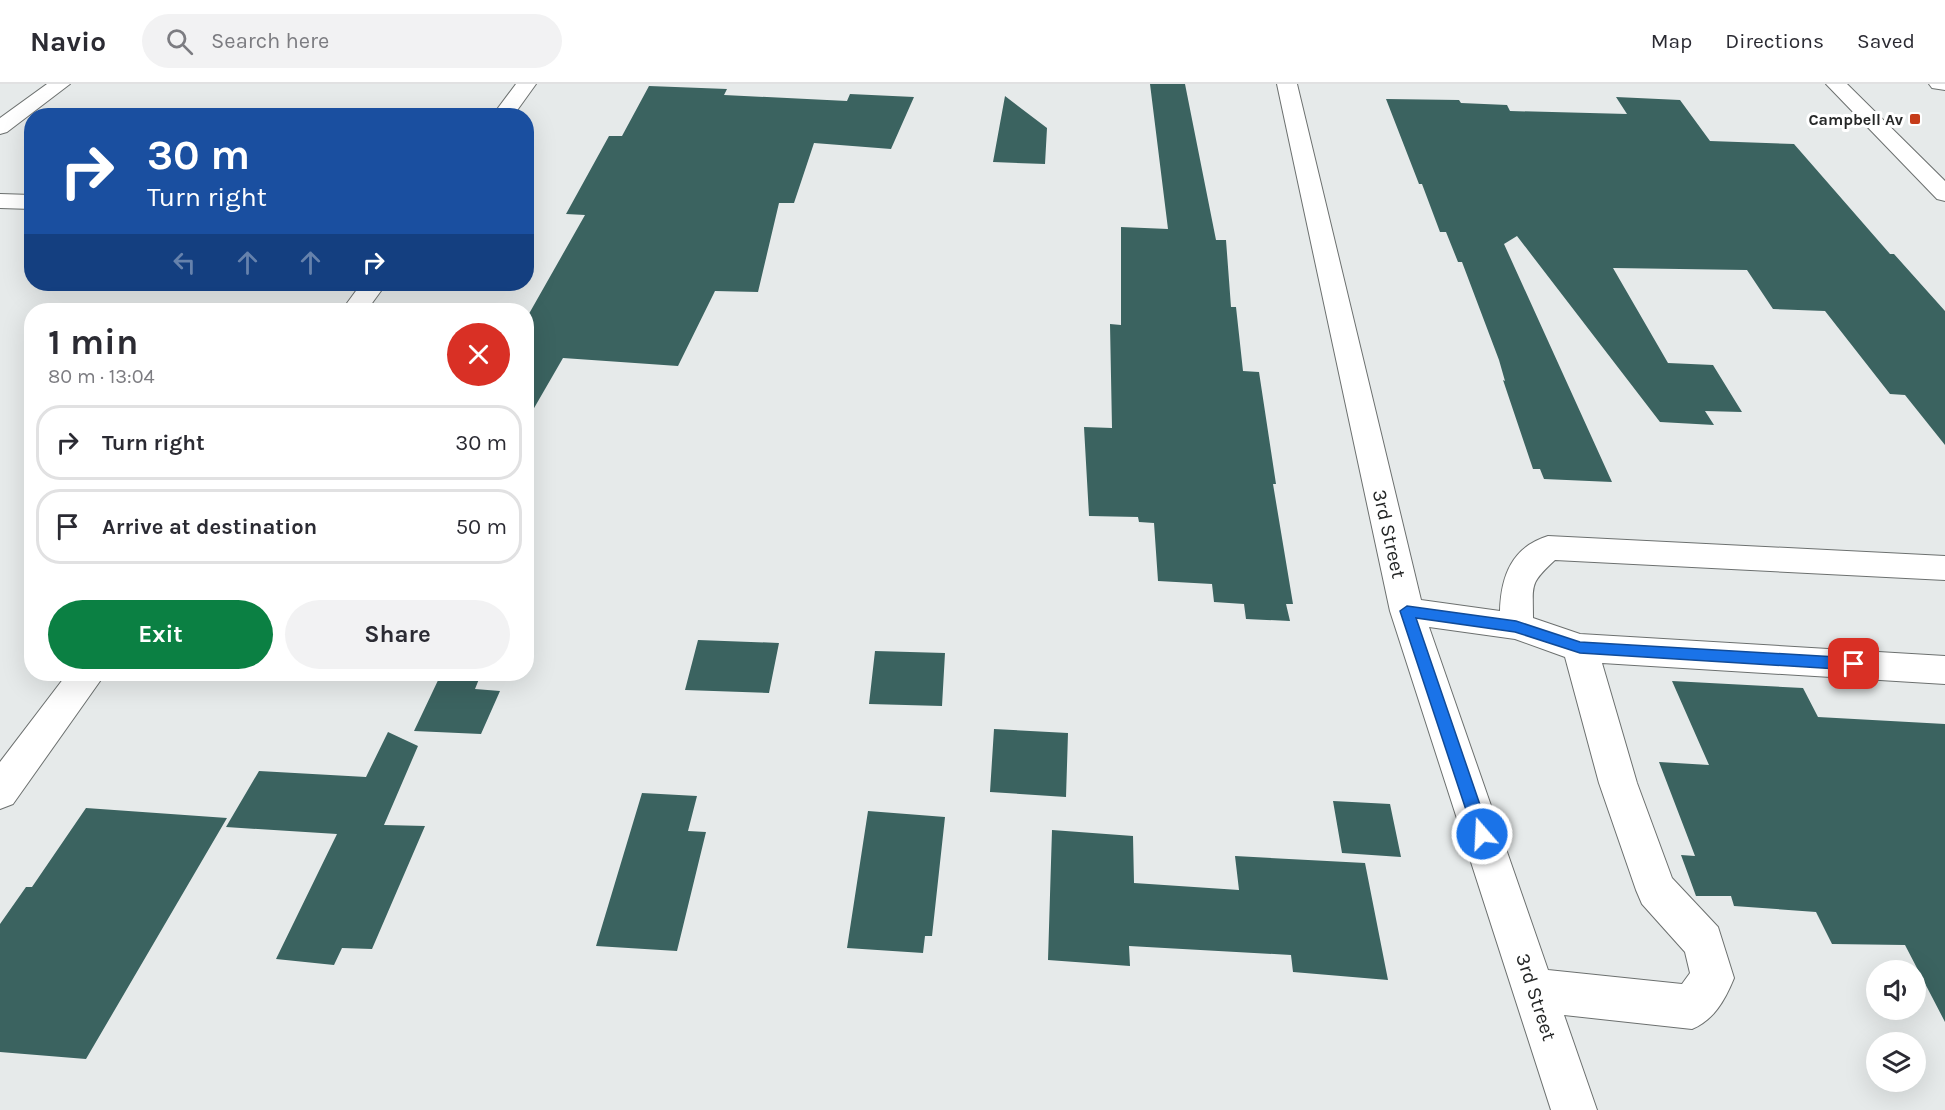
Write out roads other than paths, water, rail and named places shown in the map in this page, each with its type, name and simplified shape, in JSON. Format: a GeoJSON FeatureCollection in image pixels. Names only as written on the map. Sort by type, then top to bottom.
{"type":"FeatureCollection","features":[{"type":"Feature","properties":{"kind":"street"},"geometry":{"type":"LineString","coordinates":[[27,108],[60,84]]}},
{"type":"Feature","properties":{"kind":"street"},"geometry":{"type":"LineString","coordinates":[[507,108],[526,84]]}},
{"type":"Feature","properties":{"kind":"street","name":"3rd Street"},"geometry":{"type":"LineString","coordinates":[[1287,84],[1407,611],[1574,1110]]}},
{"type":"Feature","properties":{"kind":"street"},"geometry":{"type":"LineString","coordinates":[[1836,84],[1945,194]]}},
{"type":"Feature","properties":{"kind":"street"},"geometry":{"type":"LineString","coordinates":[[1939,84],[1945,84]]}},
{"type":"Feature","properties":{"kind":"street"},"geometry":{"type":"LineString","coordinates":[[0,128],[24,110]]}},
{"type":"Feature","properties":{"kind":"street"},"geometry":{"type":"LineString","coordinates":[[0,201],[24,202]]}},
{"type":"Feature","properties":{"kind":"street"},"geometry":{"type":"LineString","coordinates":[[359,303],[369,291]]}},
{"type":"Feature","properties":{"kind":"street"},"geometry":{"type":"LineString","coordinates":[[1516,626],[1517,587],[1522,571],[1548,548],[1945,568]]}},
{"type":"Feature","properties":{"kind":"street"},"geometry":{"type":"LineString","coordinates":[[1407,611],[1516,626],[1580,648],[1945,670]]}},
{"type":"Feature","properties":{"kind":"street"},"geometry":{"type":"LineString","coordinates":[[1534,990],[1692,1007],[1713,978],[1703,941],[1656,890],[1618,783],[1580,648]]}},
{"type":"Feature","properties":{"kind":"street"},"geometry":{"type":"LineString","coordinates":[[0,792],[82,681]]}},
{"type":"Feature","properties":{"kind":"place","name":"Campbell Av"},"geometry":{"type":"Point","coordinates":[1915,119]}}]}
